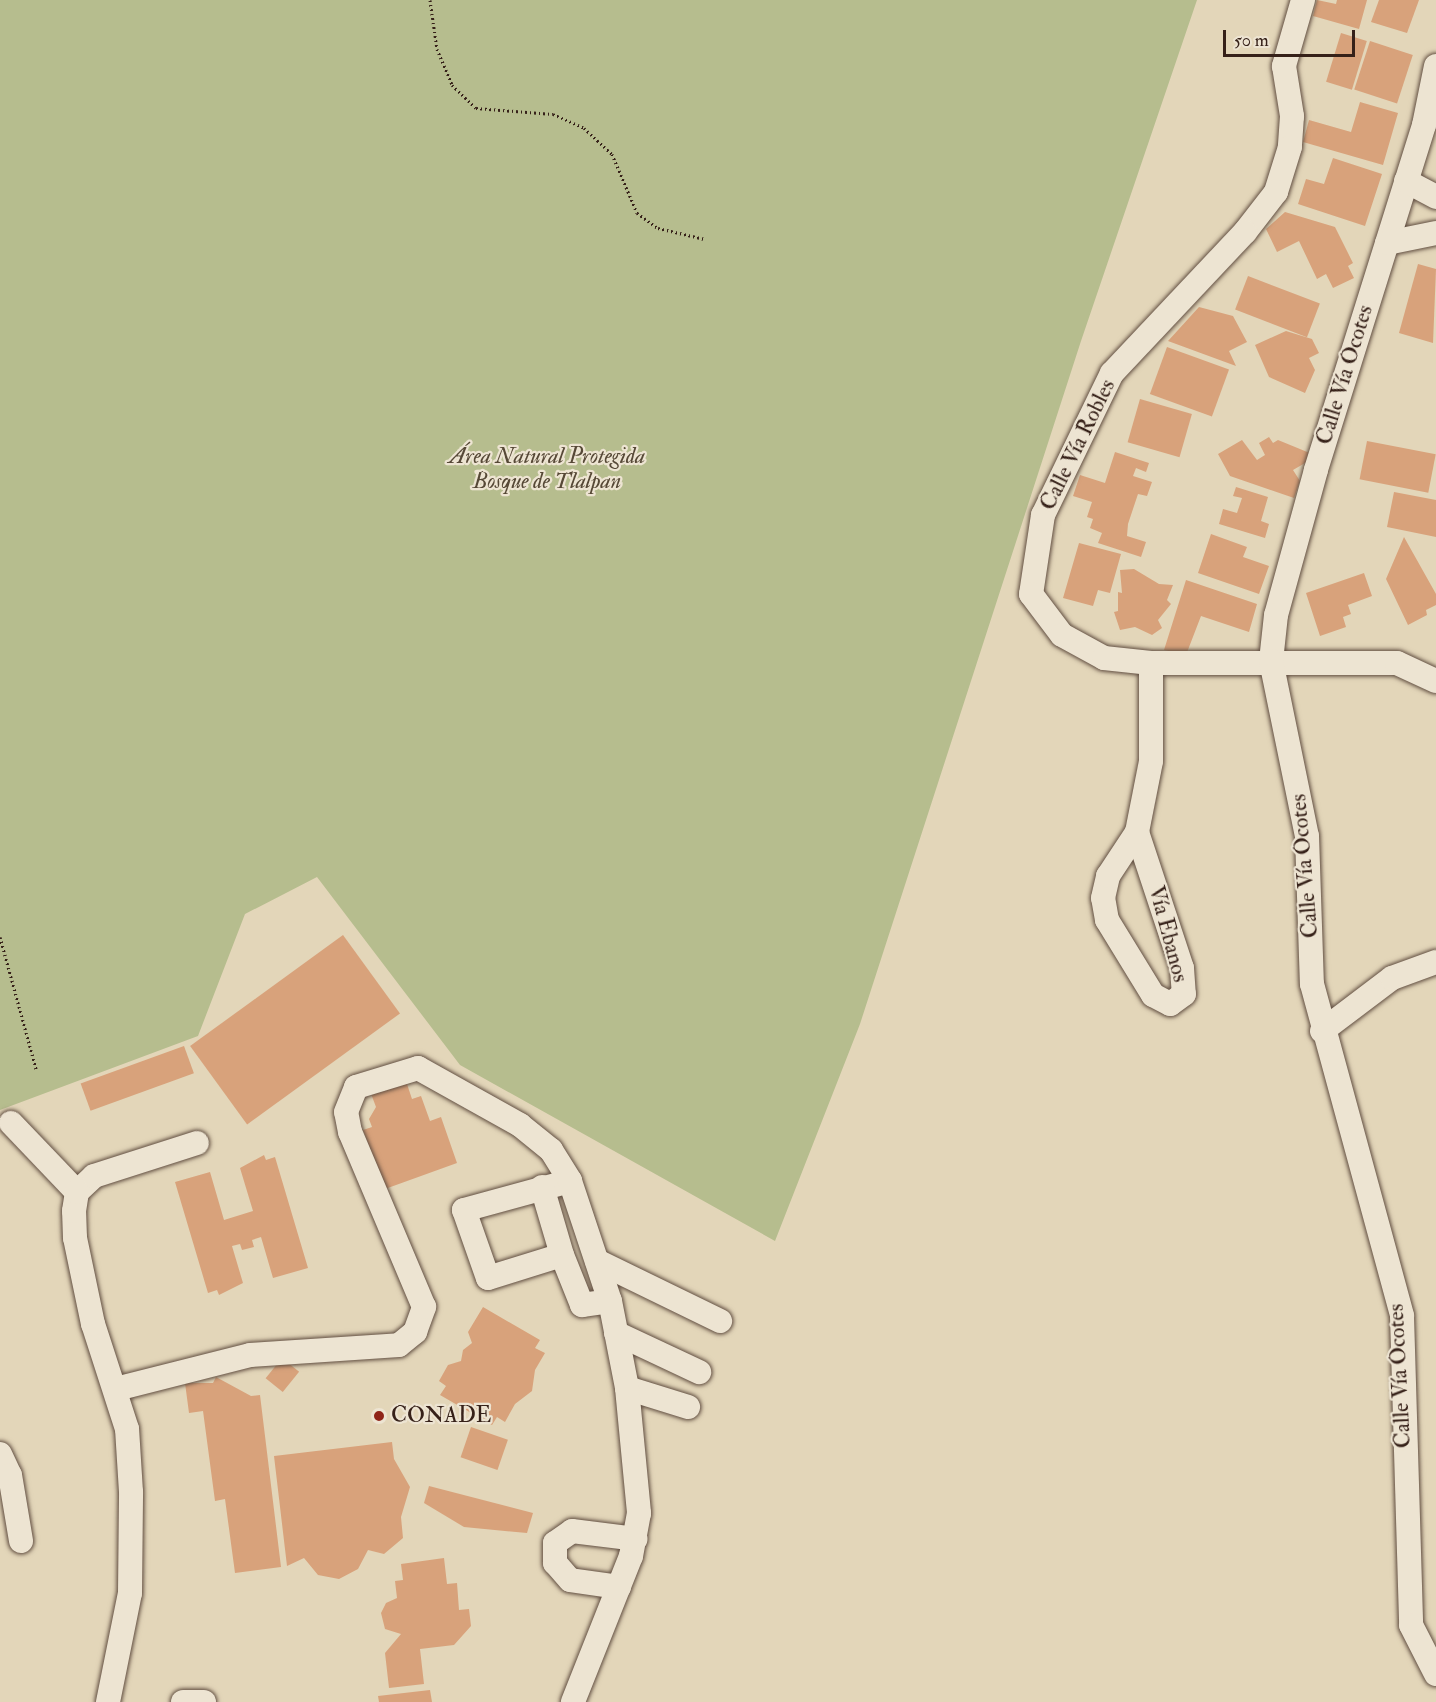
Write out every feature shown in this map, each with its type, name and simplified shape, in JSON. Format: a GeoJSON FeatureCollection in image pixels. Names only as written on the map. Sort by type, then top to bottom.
{"type":"FeatureCollection","features":[{"type":"Feature","properties":{"kind":"street","name":"Calle Vía Robles"},"geometry":{"type":"LineString","coordinates":[[1303,0],[1284,66],[1292,116],[1290,147],[1276,192],[1245,232],[1112,373],[1043,515],[1031,594],[1062,635],[1104,658],[1151,663],[1271,661],[1397,663],[1436,681]]}},
{"type":"Feature","properties":{"kind":"street","name":"Calle Vía Ocotes"},"geometry":{"type":"LineString","coordinates":[[1436,66],[1424,125],[1316,470],[1276,615],[1271,661],[1307,836],[1312,984],[1322,1031],[1402,1316],[1411,1624],[1436,1674]]}},
{"type":"Feature","properties":{"kind":"street"},"geometry":{"type":"LineString","coordinates":[[1406,181],[1436,197]]}},
{"type":"Feature","properties":{"kind":"street"},"geometry":{"type":"LineString","coordinates":[[1387,243],[1436,232]]}},
{"type":"Feature","properties":{"kind":"street","name":"Vía Ebanos"},"geometry":{"type":"LineString","coordinates":[[1137,832],[1182,968],[1184,994],[1170,1004],[1153,995],[1107,920],[1103,897],[1108,876],[1137,832],[1151,761],[1151,663]]}},
{"type":"Feature","properties":{"kind":"street"},"geometry":{"type":"LineString","coordinates":[[1322,1031],[1392,978],[1436,962]]}},
{"type":"Feature","properties":{"kind":"street"},"geometry":{"type":"LineString","coordinates":[[116,1389],[250,1354],[399,1345],[415,1332],[424,1307],[350,1131],[346,1112],[356,1088],[418,1068],[520,1125],[551,1150],[570,1181],[610,1301],[627,1388],[639,1513],[636,1539],[573,1702]]}},
{"type":"Feature","properties":{"kind":"street"},"geometry":{"type":"LineString","coordinates":[[11,1123],[77,1192]]}},
{"type":"Feature","properties":{"kind":"street"},"geometry":{"type":"LineString","coordinates":[[108,1702],[130,1593],[131,1492],[127,1429],[116,1389],[93,1324],[75,1238],[77,1192],[94,1176],[198,1143]]}},
{"type":"Feature","properties":{"kind":"street"},"geometry":{"type":"LineString","coordinates":[[562,1255],[488,1278],[464,1210],[570,1181]]}},
{"type":"Feature","properties":{"kind":"street"},"geometry":{"type":"LineString","coordinates":[[542,1187],[562,1255],[582,1305],[610,1301]]}},
{"type":"Feature","properties":{"kind":"street"},"geometry":{"type":"LineString","coordinates":[[597,1261],[720,1321]]}},
{"type":"Feature","properties":{"kind":"street"},"geometry":{"type":"LineString","coordinates":[[616,1333],[699,1372]]}},
{"type":"Feature","properties":{"kind":"street"},"geometry":{"type":"LineString","coordinates":[[627,1388],[688,1407]]}},
{"type":"Feature","properties":{"kind":"street"},"geometry":{"type":"LineString","coordinates":[[0,1454],[9,1475],[21,1541]]}},
{"type":"Feature","properties":{"kind":"street"},"geometry":{"type":"LineString","coordinates":[[619,1587],[570,1580],[555,1563],[555,1543],[572,1531],[636,1539]]}},
{"type":"Feature","properties":{"kind":"street"},"geometry":{"type":"LineString","coordinates":[[183,1702],[204,1702]]}},
{"type":"Feature","properties":{"kind":"path"},"geometry":{"type":"LineString","coordinates":[[430,0],[437,49],[452,85],[476,108],[553,114],[584,128],[612,154],[637,213],[658,228],[705,238]]}},
{"type":"Feature","properties":{"kind":"path"},"geometry":{"type":"LineString","coordinates":[[0,937],[36,1069]]}},
{"type":"Feature","properties":{"kind":"green space","name":"Área Natural Protegida Bosque de Tlalpan"},"geometry":{"type":"Polygon","coordinates":[[[0,0],[1197,0],[1081,341],[860,1024],[775,1241],[460,1065],[317,877],[245,914],[198,1036],[0,1110],[0,0]]]}},
{"type":"Feature","properties":{"kind":"building"},"geometry":{"type":"Polygon","coordinates":[[[1317,0],[1336,4],[1337,0],[1367,0],[1359,29],[1313,16],[1317,0]]]}},
{"type":"Feature","properties":{"kind":"building"},"geometry":{"type":"Polygon","coordinates":[[[1379,0],[1419,0],[1407,33],[1371,22],[1379,0]]]}},
{"type":"Feature","properties":{"kind":"building"},"geometry":{"type":"Polygon","coordinates":[[[1341,33],[1367,41],[1352,90],[1326,82],[1341,33]]]}},
{"type":"Feature","properties":{"kind":"building"},"geometry":{"type":"Polygon","coordinates":[[[1370,41],[1413,55],[1397,103],[1354,90],[1370,41]]]}},
{"type":"Feature","properties":{"kind":"building"},"geometry":{"type":"Polygon","coordinates":[[[1360,102],[1398,113],[1383,165],[1303,142],[1309,120],[1351,132],[1360,102]]]}},
{"type":"Feature","properties":{"kind":"building"},"geometry":{"type":"Polygon","coordinates":[[[1333,158],[1382,174],[1365,226],[1298,204],[1306,179],[1324,184],[1333,158]]]}},
{"type":"Feature","properties":{"kind":"building"},"geometry":{"type":"Polygon","coordinates":[[[1285,212],[1335,227],[1353,263],[1348,266],[1354,278],[1333,288],[1326,274],[1317,279],[1299,241],[1277,252],[1266,229],[1285,212]]]}},
{"type":"Feature","properties":{"kind":"building"},"geometry":{"type":"Polygon","coordinates":[[[1418,264],[1436,269],[1433,343],[1399,333],[1418,264]]]}},
{"type":"Feature","properties":{"kind":"building"},"geometry":{"type":"Polygon","coordinates":[[[1248,276],[1320,304],[1307,337],[1235,310],[1248,276]]]}},
{"type":"Feature","properties":{"kind":"building"},"geometry":{"type":"Polygon","coordinates":[[[1199,307],[1233,316],[1247,342],[1229,351],[1236,366],[1168,341],[1199,307]]]}},
{"type":"Feature","properties":{"kind":"building"},"geometry":{"type":"Polygon","coordinates":[[[1286,331],[1312,339],[1319,353],[1309,358],[1315,370],[1305,393],[1269,377],[1255,345],[1286,331]]]}},
{"type":"Feature","properties":{"kind":"building"},"geometry":{"type":"Polygon","coordinates":[[[1167,347],[1229,370],[1212,417],[1150,394],[1167,347]]]}},
{"type":"Feature","properties":{"kind":"building"},"geometry":{"type":"Polygon","coordinates":[[[1140,399],[1192,414],[1180,457],[1128,442],[1140,399]]]}},
{"type":"Feature","properties":{"kind":"building"},"geometry":{"type":"Polygon","coordinates":[[[1269,437],[1273,443],[1278,440],[1317,456],[1293,470],[1300,481],[1294,498],[1230,476],[1218,454],[1242,440],[1257,460],[1265,455],[1259,443],[1269,437]]]}},
{"type":"Feature","properties":{"kind":"building"},"geometry":{"type":"Polygon","coordinates":[[[1367,441],[1436,454],[1428,493],[1360,479],[1367,441]]]}},
{"type":"Feature","properties":{"kind":"building"},"geometry":{"type":"Polygon","coordinates":[[[1115,452],[1149,463],[1146,472],[1136,468],[1133,476],[1152,482],[1147,496],[1138,494],[1128,524],[1127,536],[1146,542],[1141,557],[1098,543],[1102,533],[1090,528],[1093,519],[1087,517],[1092,502],[1073,496],[1080,475],[1105,483],[1115,452]]]}},
{"type":"Feature","properties":{"kind":"building"},"geometry":{"type":"Polygon","coordinates":[[[1236,487],[1268,497],[1261,521],[1269,524],[1265,538],[1219,524],[1223,509],[1237,513],[1242,498],[1233,496],[1236,487]]]}},
{"type":"Feature","properties":{"kind":"building"},"geometry":{"type":"Polygon","coordinates":[[[1394,492],[1436,500],[1436,537],[1387,527],[1394,492]]]}},
{"type":"Feature","properties":{"kind":"building"},"geometry":{"type":"Polygon","coordinates":[[[1211,534],[1247,547],[1243,557],[1269,566],[1259,594],[1198,573],[1211,534]]]}},
{"type":"Feature","properties":{"kind":"building"},"geometry":{"type":"Polygon","coordinates":[[[1404,537],[1436,594],[1436,605],[1426,610],[1427,615],[1408,625],[1386,579],[1404,537]]]}},
{"type":"Feature","properties":{"kind":"building"},"geometry":{"type":"Polygon","coordinates":[[[1079,543],[1121,554],[1110,593],[1098,590],[1093,606],[1063,598],[1079,543]]]}},
{"type":"Feature","properties":{"kind":"building"},"geometry":{"type":"Polygon","coordinates":[[[1134,569],[1159,584],[1173,585],[1167,600],[1171,604],[1158,620],[1162,628],[1152,635],[1135,627],[1120,630],[1114,612],[1118,611],[1118,592],[1122,593],[1120,570],[1134,569]]]}},
{"type":"Feature","properties":{"kind":"building"},"geometry":{"type":"Polygon","coordinates":[[[1364,573],[1372,596],[1348,605],[1351,614],[1343,617],[1346,627],[1320,636],[1306,593],[1364,573]]]}},
{"type":"Feature","properties":{"kind":"building"},"geometry":{"type":"Polygon","coordinates":[[[1186,580],[1257,604],[1249,632],[1201,616],[1186,655],[1164,650],[1186,580]]]}},
{"type":"Feature","properties":{"kind":"building"},"geometry":{"type":"Polygon","coordinates":[[[343,935],[400,1013],[247,1125],[190,1046],[343,935]]]}},
{"type":"Feature","properties":{"kind":"building"},"geometry":{"type":"Polygon","coordinates":[[[184,1046],[194,1073],[91,1111],[81,1084],[184,1046]]]}},
{"type":"Feature","properties":{"kind":"building"},"geometry":{"type":"Polygon","coordinates":[[[405,1078],[412,1099],[421,1096],[430,1121],[441,1117],[457,1163],[385,1189],[363,1130],[372,1127],[369,1119],[376,1107],[370,1091],[405,1078]]]}},
{"type":"Feature","properties":{"kind":"building"},"geometry":{"type":"Polygon","coordinates":[[[264,1155],[266,1160],[275,1157],[308,1268],[273,1278],[261,1237],[252,1240],[254,1247],[242,1250],[240,1244],[232,1246],[243,1283],[219,1295],[217,1290],[208,1293],[175,1182],[210,1172],[224,1220],[253,1211],[240,1168],[264,1155]]]}},
{"type":"Feature","properties":{"kind":"building"},"geometry":{"type":"Polygon","coordinates":[[[483,1307],[540,1340],[535,1348],[545,1353],[535,1370],[532,1391],[515,1404],[505,1422],[497,1417],[492,1425],[440,1395],[446,1386],[439,1381],[448,1365],[461,1361],[463,1350],[472,1343],[468,1332],[483,1307]]]}},
{"type":"Feature","properties":{"kind":"building"},"geometry":{"type":"Polygon","coordinates":[[[282,1358],[299,1372],[283,1392],[266,1378],[282,1358]]]}},
{"type":"Feature","properties":{"kind":"building"},"geometry":{"type":"Polygon","coordinates":[[[216,1377],[251,1396],[260,1395],[281,1567],[235,1573],[225,1499],[215,1501],[203,1411],[189,1413],[185,1383],[213,1383],[216,1377]]]}},
{"type":"Feature","properties":{"kind":"building"},"geometry":{"type":"Polygon","coordinates":[[[471,1427],[508,1440],[497,1470],[461,1457],[471,1427]]]}},
{"type":"Feature","properties":{"kind":"building"},"geometry":{"type":"Polygon","coordinates":[[[392,1442],[394,1459],[410,1487],[401,1517],[403,1538],[384,1554],[368,1550],[358,1569],[339,1579],[318,1575],[304,1558],[287,1566],[274,1456],[392,1442]]]}},
{"type":"Feature","properties":{"kind":"building"},"geometry":{"type":"Polygon","coordinates":[[[429,1486],[533,1513],[527,1533],[464,1527],[424,1503],[429,1486]]]}},
{"type":"Feature","properties":{"kind":"building"},"geometry":{"type":"Polygon","coordinates":[[[444,1558],[447,1584],[457,1583],[459,1610],[469,1609],[471,1626],[454,1645],[420,1649],[424,1684],[389,1688],[385,1653],[401,1634],[385,1629],[381,1613],[386,1603],[397,1598],[395,1581],[403,1580],[401,1564],[444,1558]]]}},
{"type":"Feature","properties":{"kind":"building"},"geometry":{"type":"Polygon","coordinates":[[[430,1690],[432,1702],[379,1702],[378,1696],[430,1690]]]}},
{"type":"Feature","properties":{"kind":"place","name":"CONADE"},"geometry":{"type":"Point","coordinates":[379,1416]}}]}
